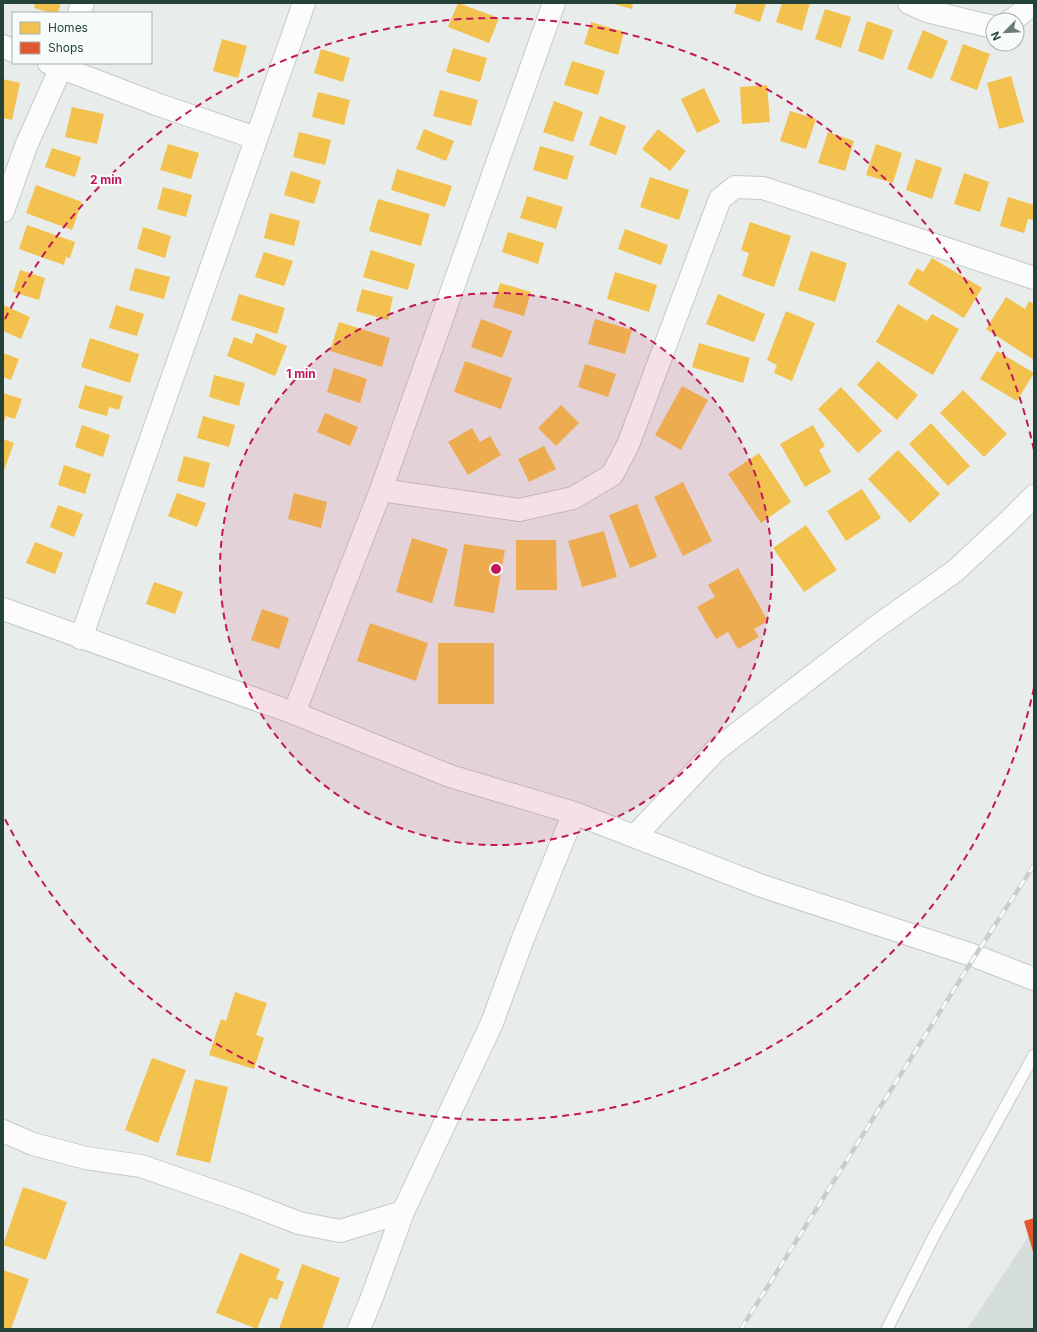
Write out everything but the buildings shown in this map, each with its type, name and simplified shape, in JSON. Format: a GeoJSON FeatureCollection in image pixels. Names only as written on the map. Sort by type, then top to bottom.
{"type":"FeatureCollection","features":[{"type":"Feature","properties":{"kind":"street"},"geometry":{"type":"LineString","coordinates":[[81,638],[304,3]]}},
{"type":"Feature","properties":{"kind":"street"},"geometry":{"type":"LineString","coordinates":[[909,3],[927,11],[985,25]]}},
{"type":"Feature","properties":{"kind":"street"},"geometry":{"type":"LineString","coordinates":[[1023,12],[1034,3]]}},
{"type":"Feature","properties":{"kind":"street"},"geometry":{"type":"LineString","coordinates":[[294,712],[381,490],[550,4]]}},
{"type":"Feature","properties":{"kind":"street"},"geometry":{"type":"LineString","coordinates":[[3,46],[12,50]]}},
{"type":"Feature","properties":{"kind":"street"},"geometry":{"type":"LineString","coordinates":[[3,211],[26,146],[58,64],[159,105],[256,138]]}},
{"type":"Feature","properties":{"kind":"street"},"geometry":{"type":"LineString","coordinates":[[381,490],[519,510],[574,498],[612,475],[628,445],[720,199],[735,187],[763,188],[1034,278]]}},
{"type":"Feature","properties":{"kind":"street"},"geometry":{"type":"LineString","coordinates":[[635,836],[716,750],[876,627],[955,571],[1034,496]]}},
{"type":"Feature","properties":{"kind":"street"},"geometry":{"type":"LineString","coordinates":[[3,609],[81,638],[294,712],[450,776],[574,813],[762,886],[975,956],[1034,979]]}},
{"type":"Feature","properties":{"kind":"street"},"geometry":{"type":"LineString","coordinates":[[359,1329],[403,1212],[492,1023],[522,941],[574,813]]}},
{"type":"Feature","properties":{"kind":"street"},"geometry":{"type":"LineString","coordinates":[[3,1131],[33,1144],[86,1158],[142,1166],[242,1200],[299,1223],[340,1231],[403,1212]]}},
{"type":"Feature","properties":{"kind":"lane"},"geometry":{"type":"LineString","coordinates":[[887,1329],[934,1236],[1034,1055]]}},
{"type":"Feature","properties":{"kind":"shaded area"},"geometry":{"type":"Polygon","coordinates":[[[1034,1228],[1034,1329],[967,1329],[1034,1228]]]}},
{"type":"Feature","properties":{"kind":"railway"},"geometry":{"type":"LineString","coordinates":[[741,1329],[975,956],[1034,865]]}}]}
